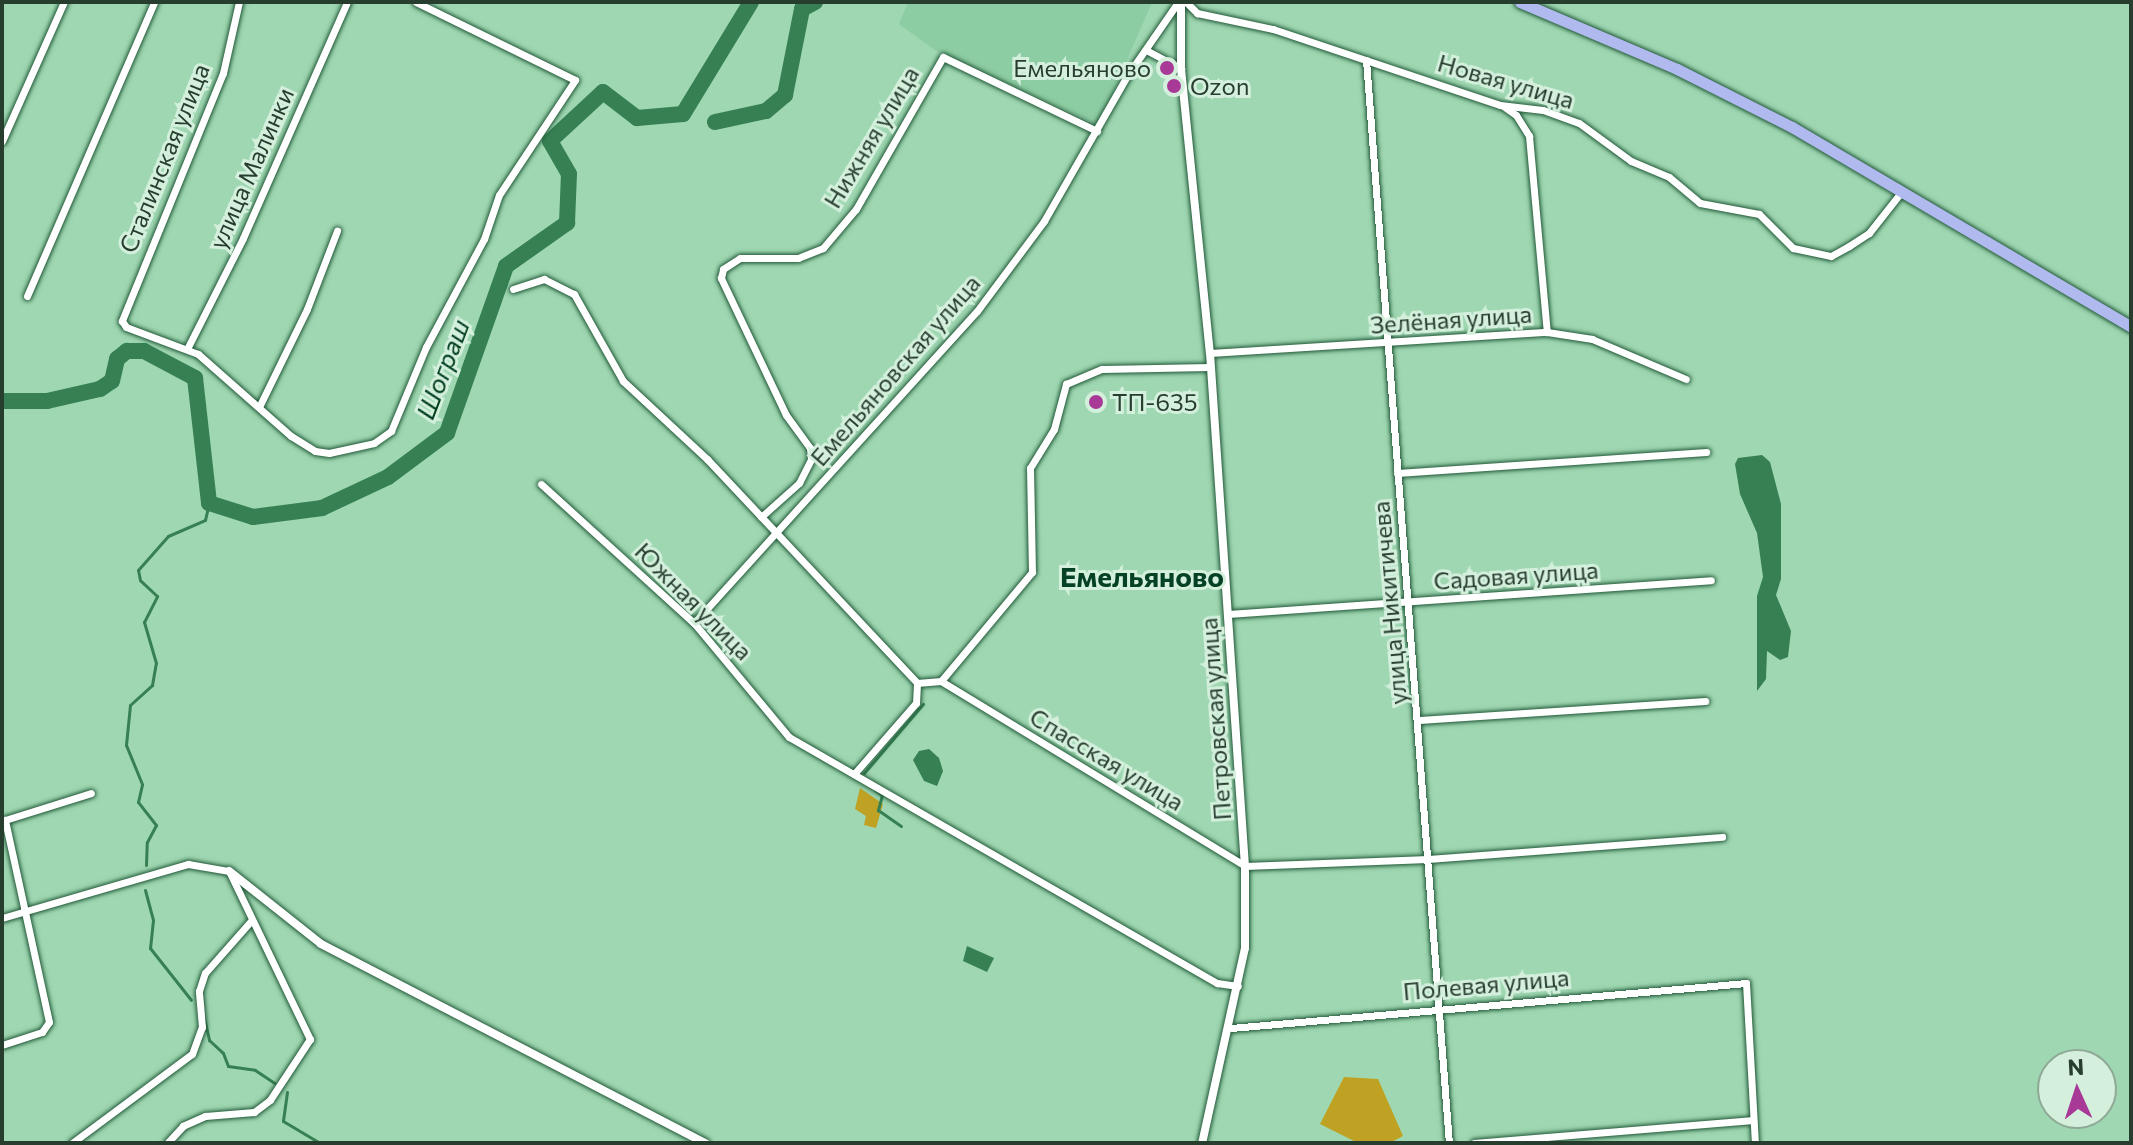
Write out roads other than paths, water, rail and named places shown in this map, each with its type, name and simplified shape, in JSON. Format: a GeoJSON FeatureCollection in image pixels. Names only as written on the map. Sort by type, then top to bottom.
{"type":"FeatureCollection","features":[{"type":"Feature","properties":{"kind":"main road"},"geometry":{"type":"LineString","coordinates":[[1520,2],[1677,69],[1902,190],[2131,327]]}},
{"type":"Feature","properties":{"kind":"street"},"geometry":{"type":"LineString","coordinates":[[2,141],[64,2]]}},
{"type":"Feature","properties":{"kind":"street"},"geometry":{"type":"LineString","coordinates":[[27,296],[154,2]]}},
{"type":"Feature","properties":{"kind":"street","name":"Сталинская улица"},"geometry":{"type":"LineString","coordinates":[[187,349],[126,327],[124,308],[223,73],[239,2]]}},
{"type":"Feature","properties":{"kind":"street","name":"улица Малинки"},"geometry":{"type":"LineString","coordinates":[[187,349],[243,238],[347,2]]}},
{"type":"Feature","properties":{"kind":"street"},"geometry":{"type":"LineString","coordinates":[[187,349],[315,451],[350,451],[391,431],[426,347],[484,239],[499,195],[575,80],[416,2]]}},
{"type":"Feature","properties":{"kind":"street","name":"Емельяновская улица"},"geometry":{"type":"LineString","coordinates":[[694,623],[977,311],[1044,221],[1146,50],[1182,2]]}},
{"type":"Feature","properties":{"kind":"street","name":"Новая улица"},"geometry":{"type":"LineString","coordinates":[[1182,2],[1197,13],[1273,29],[1500,105],[1543,110],[1579,123],[1631,161],[1669,177],[1700,203],[1759,214],[1793,248],[1831,256],[1869,233],[1902,190]]}},
{"type":"Feature","properties":{"kind":"street","name":"Петровская улица"},"geometry":{"type":"LineString","coordinates":[[1182,2],[1181,69],[1210,353],[1245,866],[1245,948],[1231,1028],[1202,1143]]}},
{"type":"Feature","properties":{"kind":"street"},"geometry":{"type":"LineString","coordinates":[[1146,50],[1181,69]]}},
{"type":"Feature","properties":{"kind":"street","name":"Нижняя улица"},"geometry":{"type":"LineString","coordinates":[[761,517],[799,483],[811,459],[810,448],[786,415],[721,278],[723,269],[740,258],[798,258],[823,248],[856,209],[943,57],[1097,131]]}},
{"type":"Feature","properties":{"kind":"street","name":"улица Никитичева"},"geometry":{"type":"LineString","coordinates":[[1366,60],[1386,345],[1419,720],[1449,1143]]}},
{"type":"Feature","properties":{"kind":"street"},"geometry":{"type":"LineString","coordinates":[[1500,105],[1516,115],[1529,136],[1547,332]]}},
{"type":"Feature","properties":{"kind":"street"},"geometry":{"type":"LineString","coordinates":[[259,407],[307,309],[337,231]]}},
{"type":"Feature","properties":{"kind":"street"},"geometry":{"type":"LineString","coordinates":[[513,289],[529,280],[544,279],[561,283],[574,294],[623,381],[761,517],[917,683],[916,703],[854,774],[1217,983],[1238,986]]}},
{"type":"Feature","properties":{"kind":"street","name":"Зелёная улица"},"geometry":{"type":"LineString","coordinates":[[1210,353],[1386,345],[1547,332],[1592,339],[1686,379]]}},
{"type":"Feature","properties":{"kind":"street"},"geometry":{"type":"LineString","coordinates":[[917,683],[941,681],[1032,572],[1030,468],[1054,429],[1066,384],[1102,369],[1210,367]]}},
{"type":"Feature","properties":{"kind":"street"},"geometry":{"type":"LineString","coordinates":[[1397,473],[1706,452]]}},
{"type":"Feature","properties":{"kind":"street","name":"Южная улица"},"geometry":{"type":"LineString","coordinates":[[541,484],[694,623],[789,737],[854,774]]}},
{"type":"Feature","properties":{"kind":"street","name":"Садовая улица"},"geometry":{"type":"LineString","coordinates":[[1228,614],[1711,580]]}},
{"type":"Feature","properties":{"kind":"street","name":"Спасская улица"},"geometry":{"type":"LineString","coordinates":[[941,681],[1245,866]]}},
{"type":"Feature","properties":{"kind":"street"},"geometry":{"type":"LineString","coordinates":[[1419,720],[1705,701]]}},
{"type":"Feature","properties":{"kind":"street"},"geometry":{"type":"LineString","coordinates":[[2,1045],[42,1032],[49,1022],[5,820],[11,814],[91,793]]}},
{"type":"Feature","properties":{"kind":"street"},"geometry":{"type":"LineString","coordinates":[[1245,866],[1428,859],[1722,837]]}},
{"type":"Feature","properties":{"kind":"street"},"geometry":{"type":"LineString","coordinates":[[2,918],[188,864],[229,871],[321,944],[705,1143]]}},
{"type":"Feature","properties":{"kind":"street"},"geometry":{"type":"LineString","coordinates":[[167,1143],[183,1126],[205,1116],[254,1112],[270,1100],[307,1049],[310,1039],[301,1013],[250,922],[229,871]]}},
{"type":"Feature","properties":{"kind":"street"},"geometry":{"type":"LineString","coordinates":[[72,1143],[192,1054],[202,1027],[199,991],[205,973],[250,922]]}},
{"type":"Feature","properties":{"kind":"street","name":"Полевая улица"},"geometry":{"type":"LineString","coordinates":[[1231,1028],[1440,1007],[1746,983],[1753,1120]]}},
{"type":"Feature","properties":{"kind":"street"},"geometry":{"type":"LineString","coordinates":[[1474,1143],[1753,1120],[1755,1143]]}},
{"type":"Feature","properties":{"kind":"waterway","name":"Шограш"},"geometry":{"type":"LineString","coordinates":[[2,401],[47,401],[100,389],[112,381],[117,359],[127,351],[144,351],[195,378],[209,503],[253,517],[322,508],[388,477],[447,433],[506,266],[567,223],[569,174],[550,141],[603,92],[637,118],[683,114],[751,2]]}},
{"type":"Feature","properties":{"kind":"waterway"},"geometry":{"type":"LineString","coordinates":[[715,122],[766,111],[785,95],[802,9],[815,2]]}},
{"type":"Feature","properties":{"kind":"waterway"},"geometry":{"type":"LineString","coordinates":[[146,865],[147,842],[156,825],[138,802],[142,784],[126,745],[130,705],[152,685],[156,663],[144,622],[157,596],[140,580],[138,570],[168,536],[205,520],[209,503]]}},
{"type":"Feature","properties":{"kind":"waterway"},"geometry":{"type":"LineString","coordinates":[[864,773],[923,704]]}},
{"type":"Feature","properties":{"kind":"waterway"},"geometry":{"type":"LineString","coordinates":[[875,790],[882,795],[878,810],[901,826]]}},
{"type":"Feature","properties":{"kind":"waterway"},"geometry":{"type":"LineString","coordinates":[[145,890],[153,920],[150,948],[191,1000]]}},
{"type":"Feature","properties":{"kind":"waterway"},"geometry":{"type":"LineString","coordinates":[[204,1018],[209,1040],[223,1053],[228,1066],[255,1070],[274,1083]]}},
{"type":"Feature","properties":{"kind":"waterway"},"geometry":{"type":"LineString","coordinates":[[287,1092],[283,1121],[320,1143]]}},
{"type":"Feature","properties":{"kind":"place","name":"Емельяново"},"geometry":{"type":"Point","coordinates":[1167,68]}},
{"type":"Feature","properties":{"kind":"place","name":"Ozon"},"geometry":{"type":"Point","coordinates":[1174,86]}},
{"type":"Feature","properties":{"kind":"place","name":"ТП-635"},"geometry":{"type":"Point","coordinates":[1096,402]}},
{"type":"Feature","properties":{"kind":"district","name":"Емельяново"},"geometry":{"type":"Point","coordinates":[1142,576]}}]}
